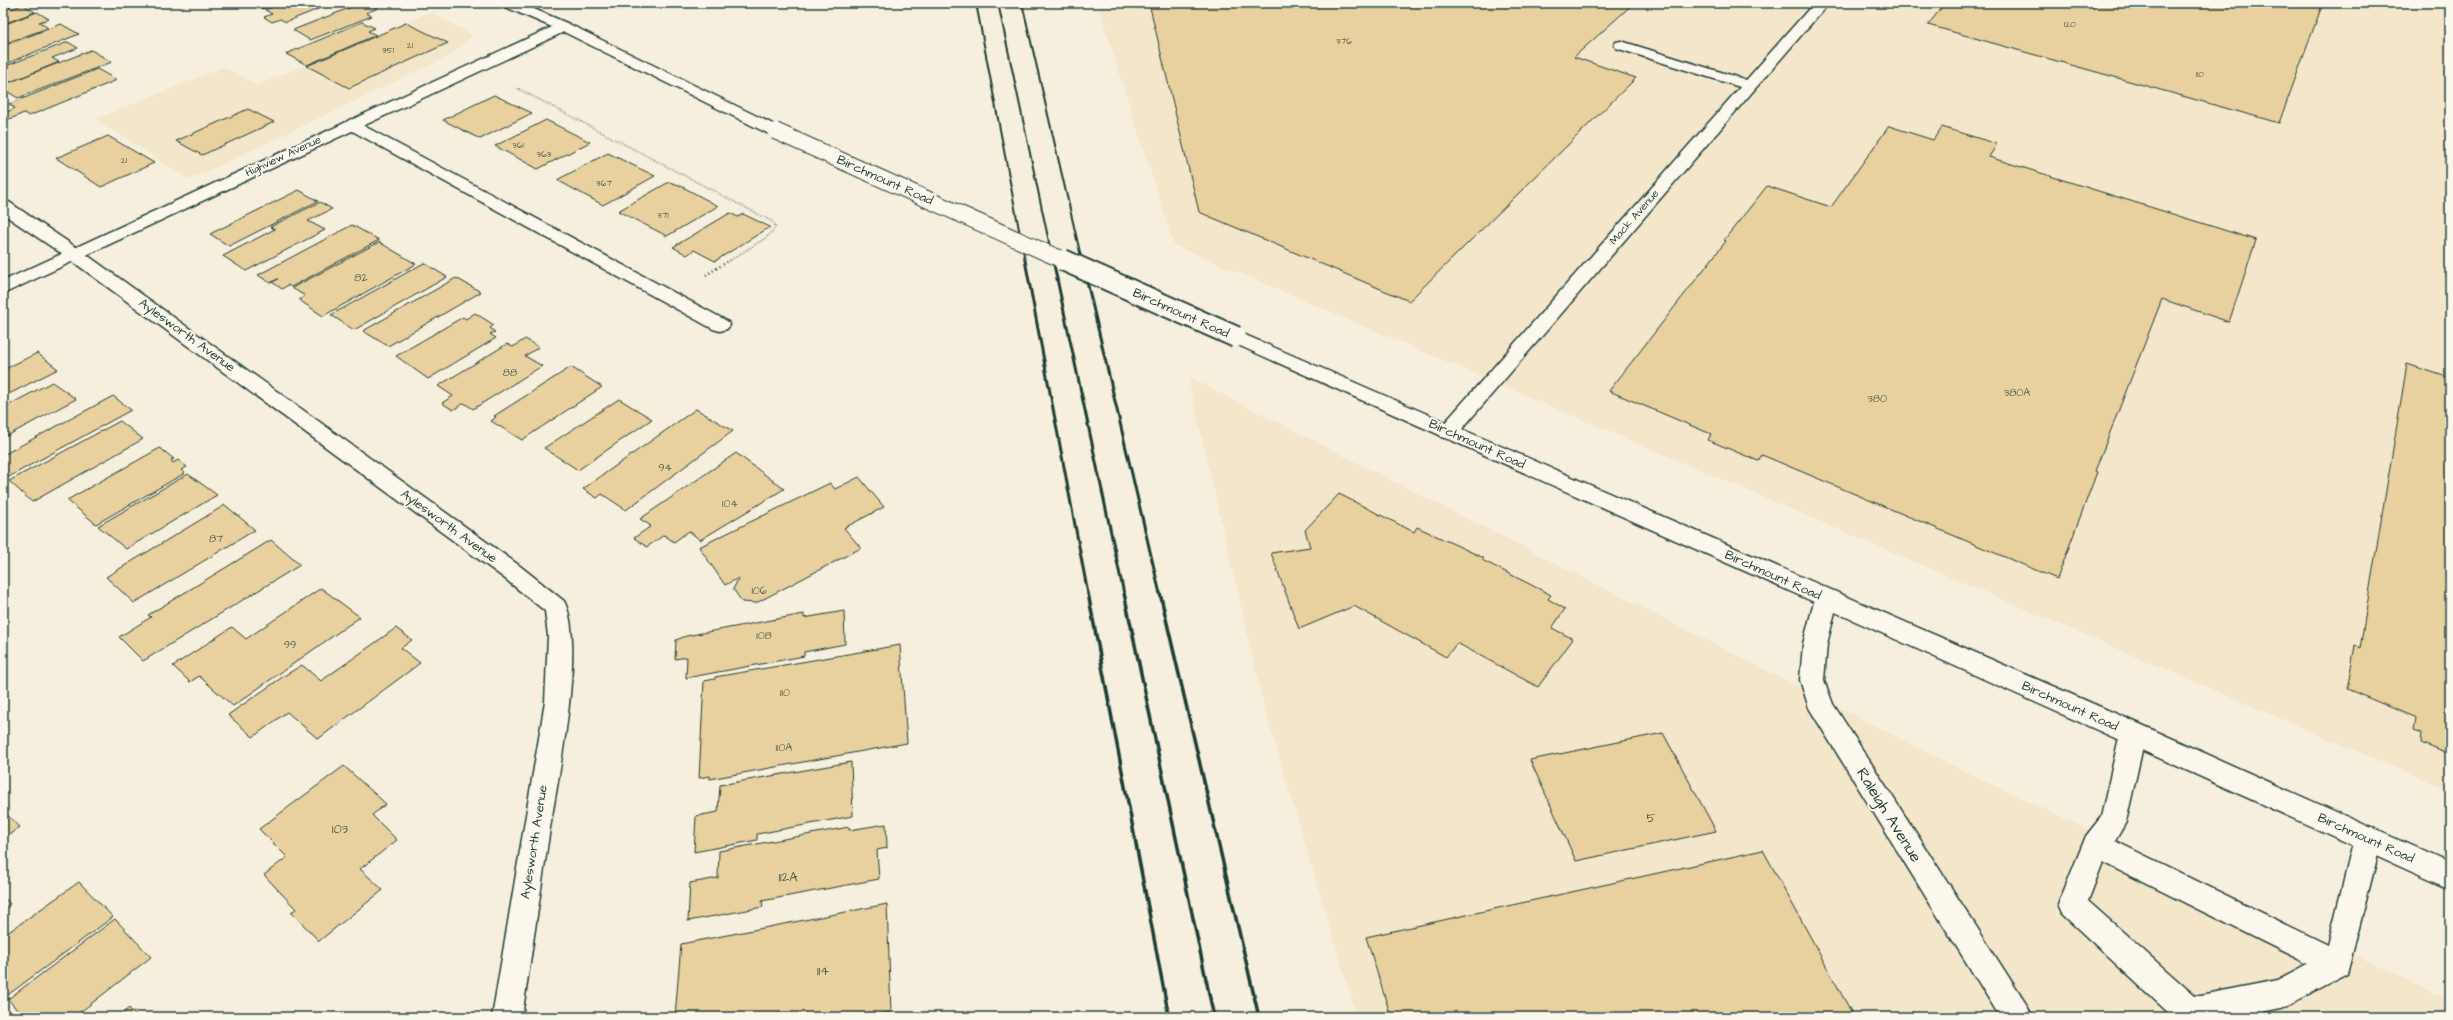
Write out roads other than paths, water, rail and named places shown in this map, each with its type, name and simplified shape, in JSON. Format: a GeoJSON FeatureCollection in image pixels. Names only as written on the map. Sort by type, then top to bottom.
{"type":"FeatureCollection","features":[{"type":"Feature","properties":{"kind":"street","name":"Birchmount Road"},"geometry":{"type":"LineString","coordinates":[[508,3],[564,27],[776,131],[1448,432],[2133,733],[2450,876]]}},
{"type":"Feature","properties":{"kind":"street","name":"Mack Avenue"},"geometry":{"type":"LineString","coordinates":[[1448,432],[1748,85],[1822,3]]}},
{"type":"Feature","properties":{"kind":"street","name":"Highview Avenue"},"geometry":{"type":"LineString","coordinates":[[3,288],[351,124],[564,27]]}},
{"type":"Feature","properties":{"kind":"street"},"geometry":{"type":"LineString","coordinates":[[1621,45],[1748,85]]}},
{"type":"Feature","properties":{"kind":"street"},"geometry":{"type":"LineString","coordinates":[[351,124],[720,325]]}},
{"type":"Feature","properties":{"kind":"street","name":"Aylesworth Avenue"},"geometry":{"type":"LineString","coordinates":[[3,206],[74,254],[512,572],[556,607],[560,636],[556,702],[507,1017]]}},
{"type":"Feature","properties":{"kind":"street","name":"Raleigh Avenue"},"geometry":{"type":"LineString","coordinates":[[1827,598],[1814,644],[1812,680],[1822,708],[2017,1017]]}},
{"type":"Feature","properties":{"kind":"street"},"geometry":{"type":"LineString","coordinates":[[2133,733],[2113,822],[2096,845],[2072,904],[2189,1015],[2282,994],[2337,964],[2368,839]]}},
{"type":"Feature","properties":{"kind":"street"},"geometry":{"type":"LineString","coordinates":[[2096,845],[2337,964]]}},
{"type":"Feature","properties":{"kind":"railway"},"geometry":{"type":"LineString","coordinates":[[976,3],[1025,261]]}},
{"type":"Feature","properties":{"kind":"railway"},"geometry":{"type":"LineString","coordinates":[[998,3],[1053,261]]}},
{"type":"Feature","properties":{"kind":"railway"},"geometry":{"type":"LineString","coordinates":[[1022,3],[1082,261]]}},
{"type":"Feature","properties":{"kind":"railway"},"geometry":{"type":"LineString","coordinates":[[1025,260],[1088,594]]}},
{"type":"Feature","properties":{"kind":"railway"},"geometry":{"type":"LineString","coordinates":[[1053,260],[1124,594]]}},
{"type":"Feature","properties":{"kind":"railway"},"geometry":{"type":"LineString","coordinates":[[1082,260],[1160,594]]}},
{"type":"Feature","properties":{"kind":"railway"},"geometry":{"type":"LineString","coordinates":[[1088,593],[1169,1017]]}},
{"type":"Feature","properties":{"kind":"railway"},"geometry":{"type":"LineString","coordinates":[[1124,593],[1214,1017]]}},
{"type":"Feature","properties":{"kind":"railway"},"geometry":{"type":"LineString","coordinates":[[1160,593],[1259,1017]]}}]}
